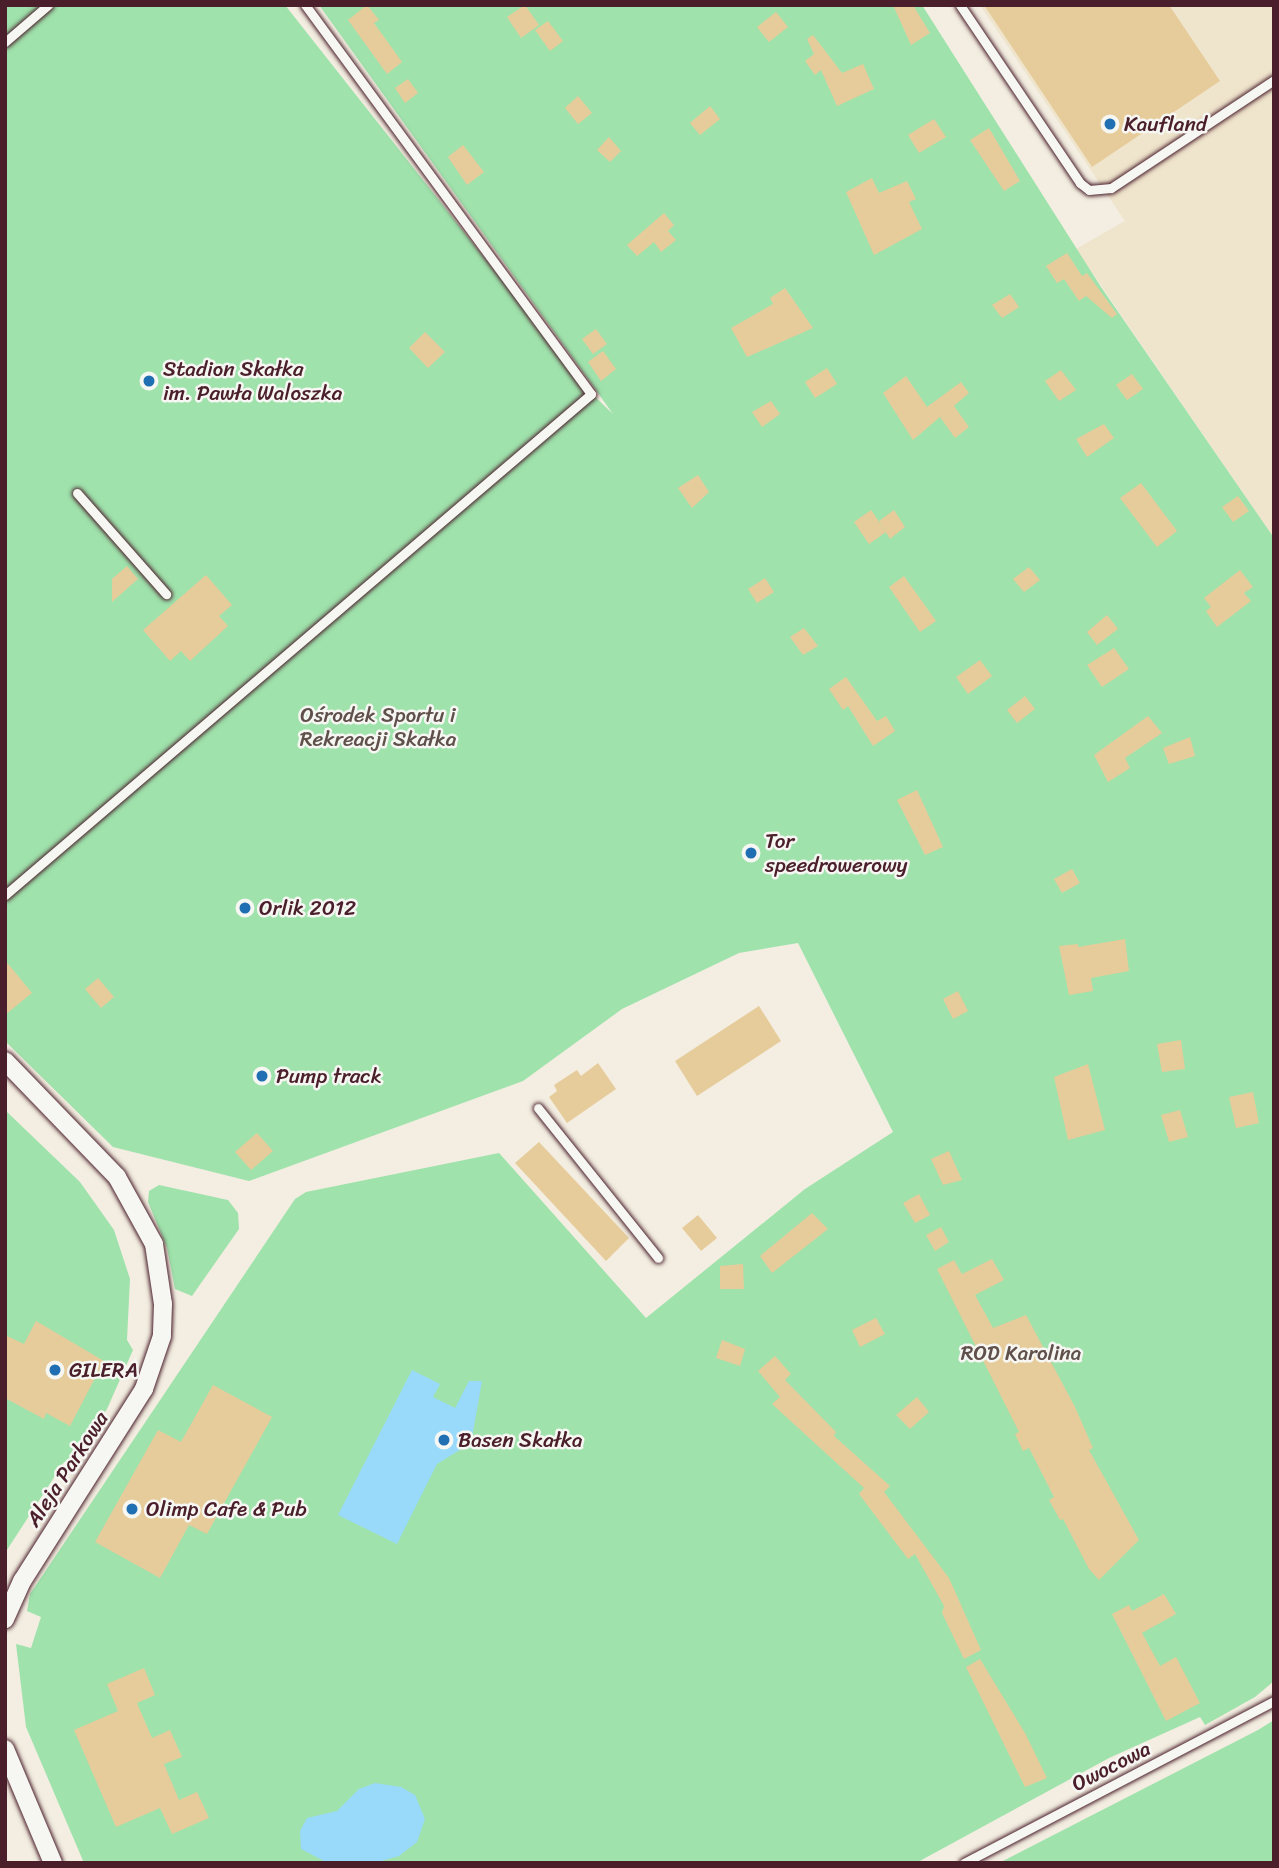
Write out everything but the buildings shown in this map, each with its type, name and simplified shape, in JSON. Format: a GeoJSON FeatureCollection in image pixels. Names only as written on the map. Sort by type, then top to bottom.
{"type":"FeatureCollection","features":[{"type":"Feature","properties":{"kind":"street","name":"Aleja Parkowa"},"geometry":{"type":"LineString","coordinates":[[5,1061],[117,1177],[154,1244],[163,1304],[162,1336],[144,1389],[22,1581],[5,1619]]}},
{"type":"Feature","properties":{"kind":"street"},"geometry":{"type":"LineString","coordinates":[[5,1749],[53,1863]]}},
{"type":"Feature","properties":{"kind":"lane"},"geometry":{"type":"LineString","coordinates":[[5,43],[48,5]]}},
{"type":"Feature","properties":{"kind":"lane"},"geometry":{"type":"LineString","coordinates":[[5,895],[591,394],[305,5]]}},
{"type":"Feature","properties":{"kind":"lane"},"geometry":{"type":"LineString","coordinates":[[960,5],[1080,183],[1089,190],[1111,188],[1274,80]]}},
{"type":"Feature","properties":{"kind":"lane"},"geometry":{"type":"LineString","coordinates":[[77,493],[166,594]]}},
{"type":"Feature","properties":{"kind":"lane"},"geometry":{"type":"LineString","coordinates":[[538,1108],[658,1258]]}},
{"type":"Feature","properties":{"kind":"lane","name":"Owocowa"},"geometry":{"type":"LineString","coordinates":[[964,1863],[1274,1701]]}},
{"type":"Feature","properties":{"kind":"shaded area"},"geometry":{"type":"Polygon","coordinates":[[[980,5],[1274,5],[1274,538],[1076,249],[1125,221],[980,5]]]}},
{"type":"Feature","properties":{"kind":"green space"},"geometry":{"type":"Polygon","coordinates":[[[5,5],[285,5],[591,393],[613,414],[319,5],[922,5],[1101,287],[1274,538],[1274,1681],[1255,1697],[1205,1725],[1200,1717],[1109,1758],[916,1863],[84,1863],[26,1727],[16,1644],[31,1648],[41,1617],[27,1611],[30,1594],[295,1199],[306,1192],[499,1153],[646,1318],[805,1189],[893,1132],[798,943],[739,953],[622,1009],[523,1081],[249,1181],[113,1147],[5,1041],[5,5]]]}},
{"type":"Feature","properties":{"kind":"green space"},"geometry":{"type":"Polygon","coordinates":[[[5,1110],[80,1182],[114,1230],[130,1279],[127,1340],[133,1350],[107,1409],[75,1459],[64,1462],[5,1553],[5,1110]]]}},
{"type":"Feature","properties":{"kind":"green space"},"geometry":{"type":"Polygon","coordinates":[[[159,1185],[228,1200],[238,1213],[239,1229],[192,1296],[175,1289],[167,1248],[148,1202],[149,1191],[159,1185]]]}},
{"type":"Feature","properties":{"kind":"green space"},"geometry":{"type":"Polygon","coordinates":[[[1274,1720],[1274,1863],[999,1863],[1258,1730],[1274,1720]]]}},
{"type":"Feature","properties":{"kind":"water"},"geometry":{"type":"Polygon","coordinates":[[[412,1370],[440,1384],[433,1397],[455,1408],[469,1381],[482,1381],[471,1443],[437,1464],[397,1544],[338,1515],[412,1370]]]}},
{"type":"Feature","properties":{"kind":"water"},"geometry":{"type":"Polygon","coordinates":[[[375,1783],[401,1787],[415,1795],[425,1819],[417,1842],[399,1856],[374,1863],[328,1863],[301,1849],[300,1831],[307,1818],[337,1811],[359,1789],[375,1783]]]}},
{"type":"Feature","properties":{"kind":"place","name":"Kaufland"},"geometry":{"type":"Point","coordinates":[1110,124]}},
{"type":"Feature","properties":{"kind":"place","name":"Stadion Skałka im. Pawła Waloszka"},"geometry":{"type":"Point","coordinates":[149,381]}},
{"type":"Feature","properties":{"kind":"place","name":"Tor speedrowerowy"},"geometry":{"type":"Point","coordinates":[751,853]}},
{"type":"Feature","properties":{"kind":"place","name":"Orlik 2012"},"geometry":{"type":"Point","coordinates":[245,908]}},
{"type":"Feature","properties":{"kind":"place","name":"Pump track"},"geometry":{"type":"Point","coordinates":[262,1076]}},
{"type":"Feature","properties":{"kind":"place","name":"GILERA"},"geometry":{"type":"Point","coordinates":[55,1370]}},
{"type":"Feature","properties":{"kind":"place","name":"Basen Skałka"},"geometry":{"type":"Point","coordinates":[444,1440]}},
{"type":"Feature","properties":{"kind":"place","name":"Olimp Cafe & Pub"},"geometry":{"type":"Point","coordinates":[132,1509]}},
{"type":"Feature","properties":{"kind":"park label","name":"Ośrodek Sportu i Rekreacji Skałka"},"geometry":{"type":"Point","coordinates":[378,727]}},
{"type":"Feature","properties":{"kind":"park label","name":"ROD Karolina"},"geometry":{"type":"Point","coordinates":[1021,1353]}}]}
